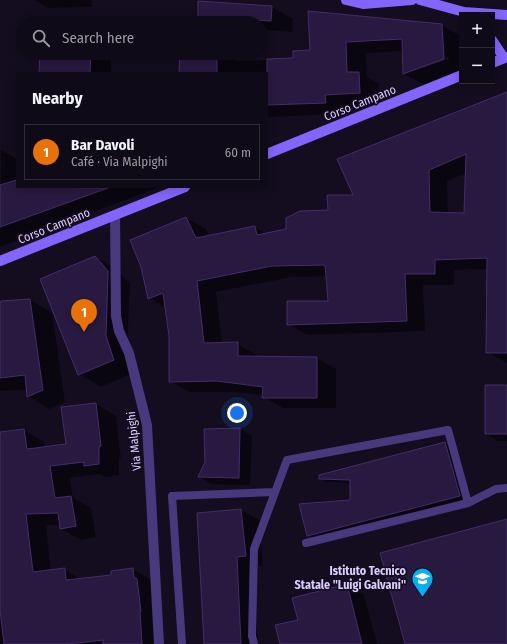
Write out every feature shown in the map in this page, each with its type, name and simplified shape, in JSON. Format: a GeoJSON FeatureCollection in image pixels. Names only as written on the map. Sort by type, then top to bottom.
{"type":"FeatureCollection","features":[{"type":"Feature","properties":{"kind":"main road"},"geometry":{"type":"LineString","coordinates":[[346,0],[363,4],[412,0]]}},
{"type":"Feature","properties":{"kind":"main road"},"geometry":{"type":"LineString","coordinates":[[420,0],[462,12]]}},
{"type":"Feature","properties":{"kind":"main road"},"geometry":{"type":"LineString","coordinates":[[495,14],[507,14]]}},
{"type":"Feature","properties":{"kind":"main road"},"geometry":{"type":"LineString","coordinates":[[495,44],[506,58],[495,62]]}},
{"type":"Feature","properties":{"kind":"main road","name":"Corso Campano"},"geometry":{"type":"LineString","coordinates":[[268,154],[459,76]]}},
{"type":"Feature","properties":{"kind":"main road","name":"Corso Campano"},"geometry":{"type":"LineString","coordinates":[[0,261],[182,188]]}},
{"type":"Feature","properties":{"kind":"street","name":"Via Malpighi"},"geometry":{"type":"LineString","coordinates":[[115,215],[116,316],[119,331],[129,353],[147,425],[159,644]]}},
{"type":"Feature","properties":{"kind":"lane"},"geometry":{"type":"LineString","coordinates":[[254,644],[252,636],[254,549],[287,460],[448,430],[468,503]]}},
{"type":"Feature","properties":{"kind":"lane"},"geometry":{"type":"LineString","coordinates":[[306,543],[468,503],[496,489],[507,488]]}},
{"type":"Feature","properties":{"kind":"lane"},"geometry":{"type":"LineString","coordinates":[[182,644],[172,496],[275,492]]}},
{"type":"Feature","properties":{"kind":"building"},"geometry":{"type":"Polygon","coordinates":[[[198,1],[272,6],[271,21],[268,21],[268,16],[198,16],[198,1]]]}},
{"type":"Feature","properties":{"kind":"building"},"geometry":{"type":"Polygon","coordinates":[[[308,11],[442,24],[444,59],[403,74],[402,39],[346,42],[347,72],[359,72],[360,93],[325,95],[326,103],[268,105],[267,60],[293,58],[293,51],[310,50],[308,11]]]}},
{"type":"Feature","properties":{"kind":"building"},"geometry":{"type":"Polygon","coordinates":[[[40,60],[91,60],[90,72],[39,72],[40,60]]]}},
{"type":"Feature","properties":{"kind":"building"},"geometry":{"type":"Polygon","coordinates":[[[180,60],[217,60],[217,72],[179,72],[180,60]]]}},
{"type":"Feature","properties":{"kind":"building"},"geometry":{"type":"Polygon","coordinates":[[[507,92],[507,353],[486,353],[487,258],[435,260],[435,274],[405,274],[407,321],[287,325],[287,301],[328,301],[325,265],[272,266],[197,281],[204,343],[238,342],[238,356],[317,357],[317,398],[262,398],[263,387],[217,381],[169,382],[169,336],[163,293],[148,299],[141,267],[130,240],[186,217],[196,238],[255,226],[257,235],[286,229],[286,218],[300,211],[328,210],[327,195],[353,195],[337,159],[507,92]],[[466,154],[429,170],[430,212],[464,213],[466,154]]]}},
{"type":"Feature","properties":{"kind":"building"},"geometry":{"type":"Polygon","coordinates":[[[16,180],[16,188],[108,188],[0,227],[0,185],[16,180]]]}},
{"type":"Feature","properties":{"kind":"building"},"geometry":{"type":"Polygon","coordinates":[[[95,256],[108,271],[106,336],[114,360],[78,375],[40,279],[95,256]]]}},
{"type":"Feature","properties":{"kind":"building"},"geometry":{"type":"Polygon","coordinates":[[[30,299],[43,390],[27,397],[25,375],[0,378],[0,304],[1,301],[30,299]]]}},
{"type":"Feature","properties":{"kind":"building"},"geometry":{"type":"Polygon","coordinates":[[[485,385],[507,385],[507,434],[485,434],[485,385]]]}},
{"type":"Feature","properties":{"kind":"building"},"geometry":{"type":"Polygon","coordinates":[[[96,403],[101,446],[99,447],[99,464],[84,466],[84,462],[50,466],[55,498],[71,496],[76,526],[60,529],[58,513],[26,514],[33,572],[65,568],[66,580],[111,575],[111,571],[133,568],[134,577],[137,579],[141,611],[142,644],[103,644],[103,640],[68,644],[4,644],[0,610],[0,432],[24,429],[27,449],[66,444],[61,407],[96,403]]]}},
{"type":"Feature","properties":{"kind":"building"},"geometry":{"type":"Polygon","coordinates":[[[240,428],[239,478],[198,477],[205,462],[204,429],[240,428]]]}},
{"type":"Feature","properties":{"kind":"building"},"geometry":{"type":"Polygon","coordinates":[[[445,442],[460,496],[307,536],[299,504],[350,500],[350,480],[319,479],[319,475],[445,442]]]}},
{"type":"Feature","properties":{"kind":"building"},"geometry":{"type":"Polygon","coordinates":[[[241,509],[246,556],[237,557],[241,644],[204,644],[197,513],[241,509]]]}},
{"type":"Feature","properties":{"kind":"building"},"geometry":{"type":"Polygon","coordinates":[[[507,519],[507,644],[405,644],[380,553],[507,519]]]}},
{"type":"Feature","properties":{"kind":"building","name":"Istituto Tecnico Statale \"Luigi Galvani\""},"geometry":{"type":"Polygon","coordinates":[[[347,584],[362,644],[280,644],[275,625],[298,620],[292,598],[347,584]]]}},
{"type":"Feature","properties":{"kind":"place","name":"Bar Davoli"},"geometry":{"type":"Point","coordinates":[84,332]}},
{"type":"Feature","properties":{"kind":"place","name":"Istituto Tecnico Statale \"Luigi Galvani\""},"geometry":{"type":"Point","coordinates":[422,598]}}]}
